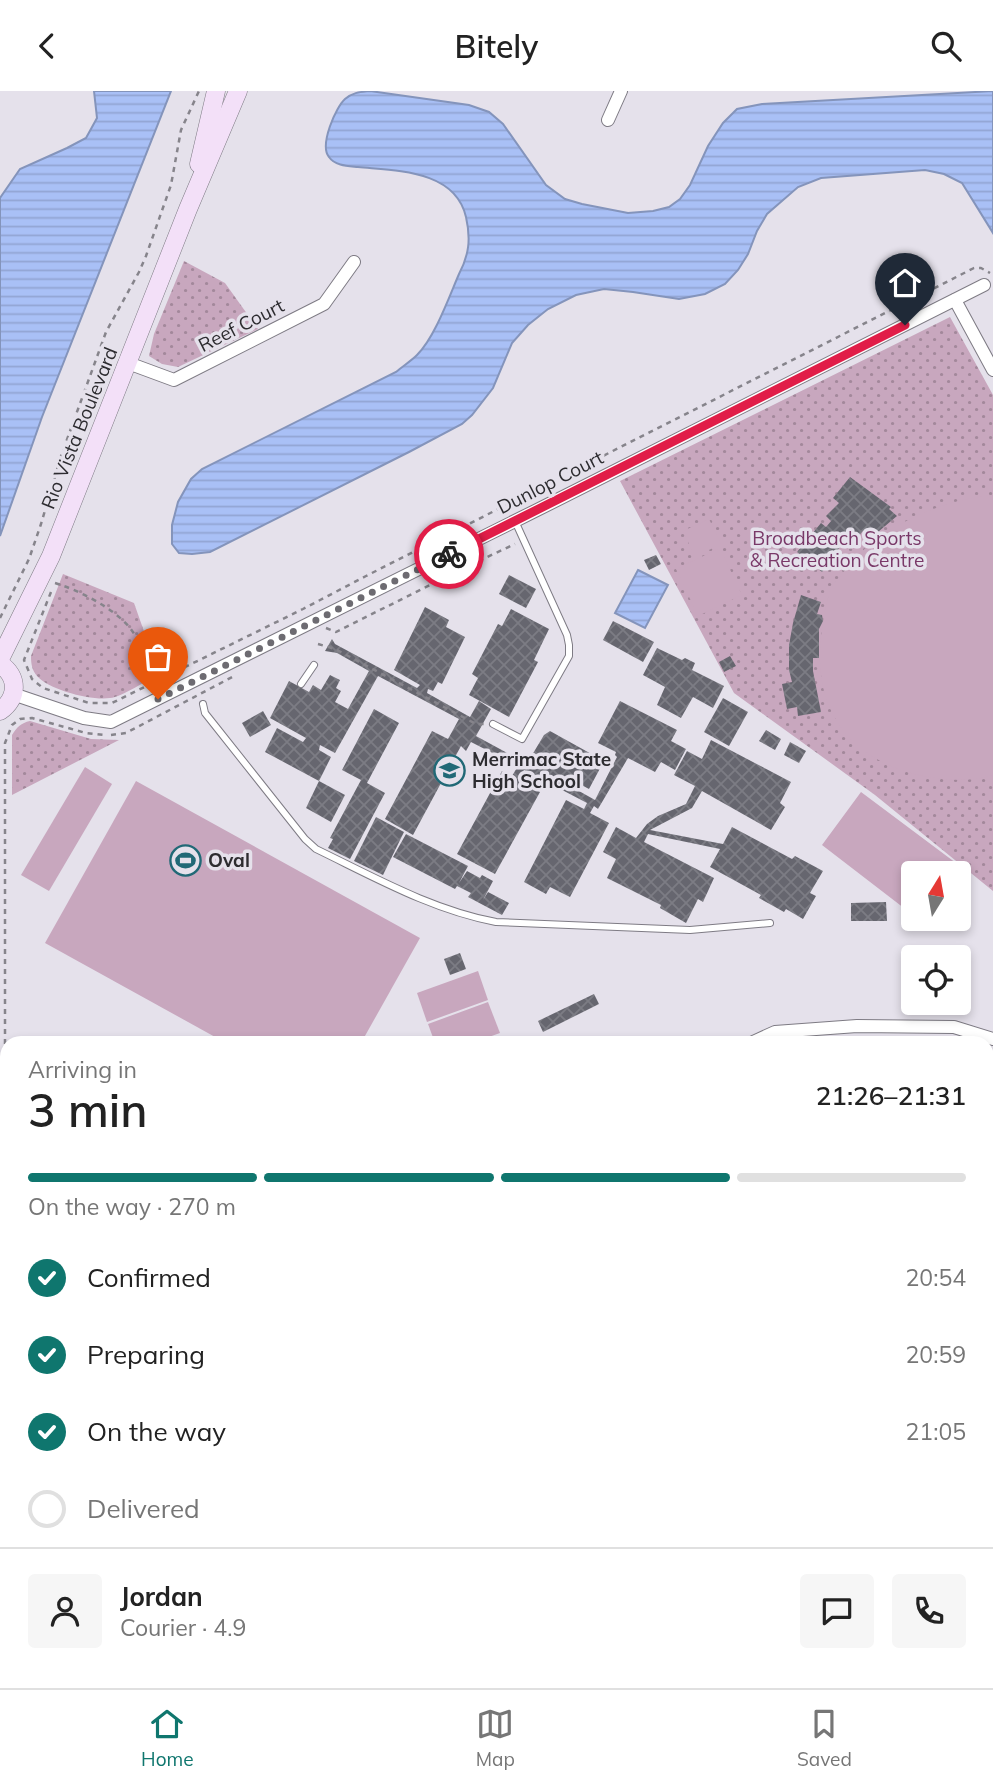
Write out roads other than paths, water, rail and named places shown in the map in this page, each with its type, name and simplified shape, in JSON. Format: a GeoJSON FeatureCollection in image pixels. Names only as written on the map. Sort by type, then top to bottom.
{"type":"FeatureCollection","features":[{"type":"Feature","properties":{"kind":"street","name":"Rio Vista Boulevard"},"geometry":{"type":"LineString","coordinates":[[188,209],[216,91]]}},
{"type":"Feature","properties":{"kind":"street","name":"Rio Vista Boulevard"},"geometry":{"type":"LineString","coordinates":[[0,661],[51,556],[188,209],[238,91]]}},
{"type":"Feature","properties":{"kind":"street"},"geometry":{"type":"LineString","coordinates":[[608,120],[621,91]]}},
{"type":"Feature","properties":{"kind":"street","name":"Reef Court"},"geometry":{"type":"LineString","coordinates":[[128,363],[174,380],[324,304],[354,263]]}},
{"type":"Feature","properties":{"kind":"street","name":"Dunlop Court"},"geometry":{"type":"LineString","coordinates":[[13,694],[84,718],[111,722],[955,300],[987,279]]}},
{"type":"Feature","properties":{"kind":"street"},"geometry":{"type":"LineString","coordinates":[[955,300],[993,370]]}},
{"type":"Feature","properties":{"kind":"street"},"geometry":{"type":"LineString","coordinates":[[0,661],[14,685],[9,703],[0,711]]}},
{"type":"Feature","properties":{"kind":"street"},"geometry":{"type":"LineString","coordinates":[[766,1036],[775,1032],[857,1026],[954,1027],[983,1036]]}},
{"type":"Feature","properties":{"kind":"lane"},"geometry":{"type":"LineString","coordinates":[[493,725],[522,739],[569,656],[567,635],[514,521]]}},
{"type":"Feature","properties":{"kind":"lane"},"geometry":{"type":"LineString","coordinates":[[301,684],[314,665]]}},
{"type":"Feature","properties":{"kind":"lane"},"geometry":{"type":"LineString","coordinates":[[203,704],[205,713],[305,839],[316,849],[433,903],[473,918],[496,922],[690,930],[770,923]]}},
{"type":"Feature","properties":{"kind":"water"},"geometry":{"type":"Polygon","coordinates":[[[94,91],[171,91],[42,417],[0,536],[0,198],[20,169],[86,138],[97,118],[94,91]]]}},
{"type":"Feature","properties":{"kind":"water"},"geometry":{"type":"Polygon","coordinates":[[[370,91],[469,105],[489,112],[503,124],[546,185],[565,199],[628,213],[669,207],[680,199],[690,185],[708,146],[723,123],[737,109],[762,104],[993,91],[993,233],[962,183],[944,174],[925,170],[821,178],[798,187],[767,214],[748,254],[725,284],[705,294],[679,299],[604,289],[576,295],[548,309],[528,325],[512,343],[493,388],[462,424],[210,552],[179,553],[172,544],[172,525],[178,502],[191,479],[202,469],[396,372],[417,355],[430,338],[462,267],[469,240],[468,225],[460,202],[450,190],[422,176],[342,165],[329,157],[326,151],[327,135],[337,110],[351,95],[370,91]]]}},
{"type":"Feature","properties":{"kind":"water"},"geometry":{"type":"Polygon","coordinates":[[[638,570],[668,585],[645,628],[615,613],[638,570]]]}},
{"type":"Feature","properties":{"kind":"place","name":"Merrimac State High School"},"geometry":{"type":"Point","coordinates":[449,770]}},
{"type":"Feature","properties":{"kind":"place","name":"Oval"},"geometry":{"type":"Point","coordinates":[185,860]}},
{"type":"Feature","properties":{"kind":"park label","name":"Broadbeach Sports & Recreation Centre"},"geometry":{"type":"Point","coordinates":[837,549]}}]}
